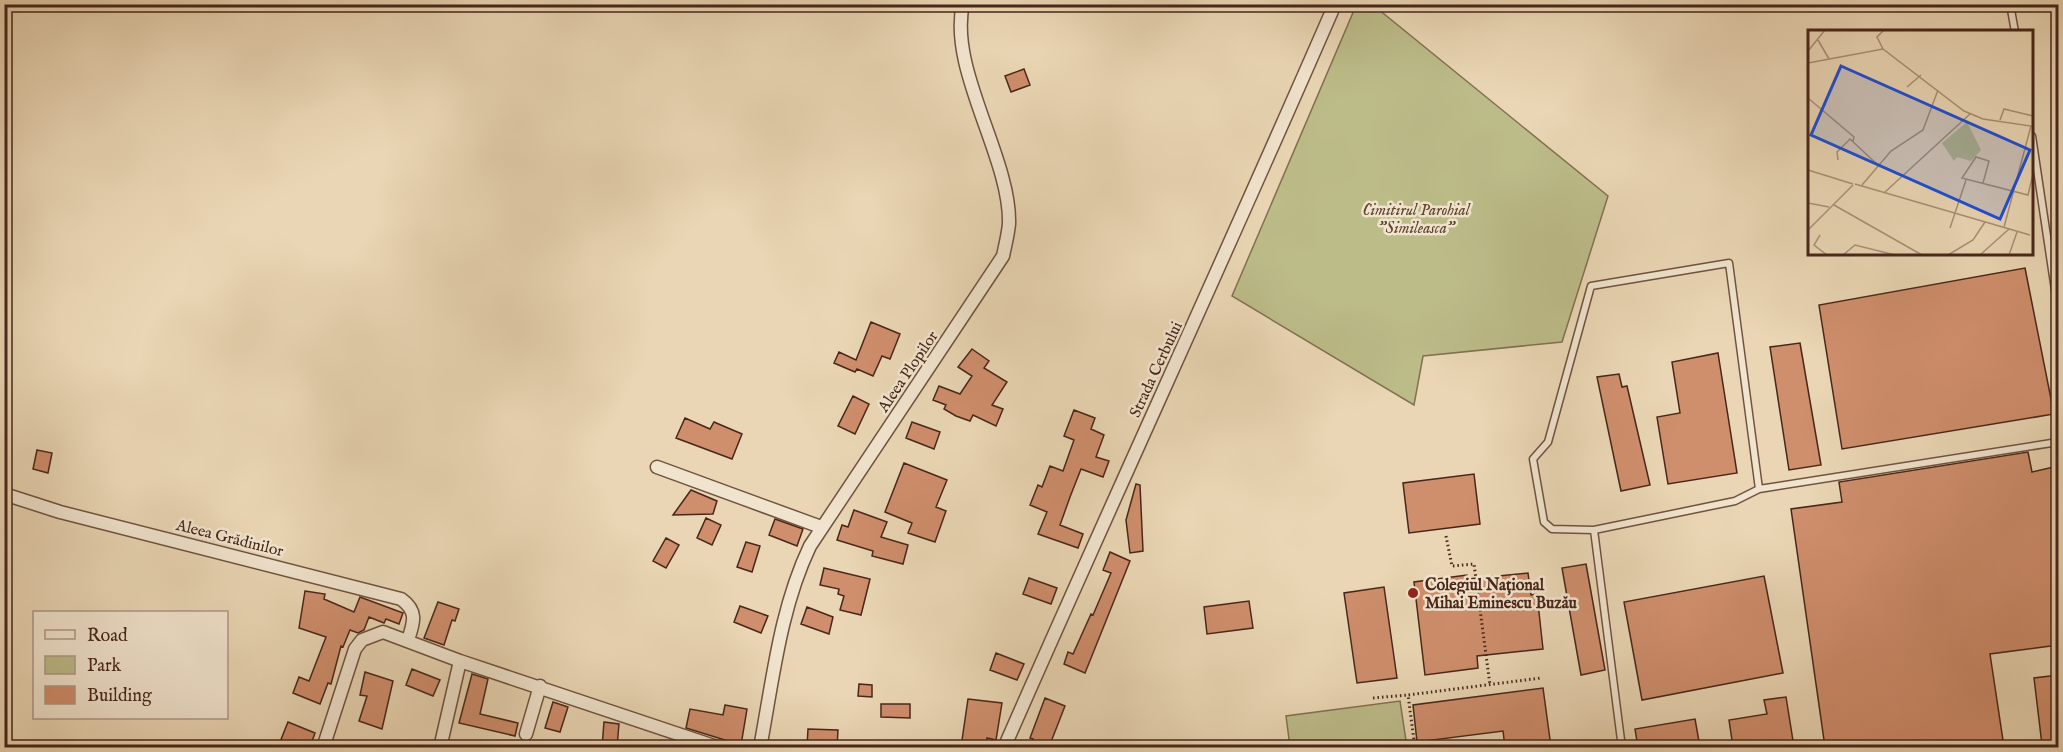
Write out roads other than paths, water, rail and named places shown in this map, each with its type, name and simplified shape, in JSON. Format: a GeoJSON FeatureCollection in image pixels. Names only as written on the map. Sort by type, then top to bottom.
{"type":"FeatureCollection","features":[{"type":"Feature","properties":{"kind":"street","name":"Aleea Plopilor"},"geometry":{"type":"LineString","coordinates":[[760,747],[792,589],[821,527],[1003,256],[1009,224],[1006,198],[963,50],[961,15],[963,4]]}},
{"type":"Feature","properties":{"kind":"street","name":"Strada Cerbului"},"geometry":{"type":"LineString","coordinates":[[1004,747],[1126,471],[1213,286],[1335,4]]}},
{"type":"Feature","properties":{"kind":"street"},"geometry":{"type":"LineString","coordinates":[[657,467],[821,527]]}},
{"type":"Feature","properties":{"kind":"street","name":"Aleea Grădinilor"},"geometry":{"type":"LineString","coordinates":[[4,494],[60,512],[401,599],[411,606],[414,614],[408,640]]}},
{"type":"Feature","properties":{"kind":"street"},"geometry":{"type":"LineString","coordinates":[[323,747],[355,649],[362,640],[383,632],[460,661],[720,747]]}},
{"type":"Feature","properties":{"kind":"street"},"geometry":{"type":"LineString","coordinates":[[440,747],[460,661]]}},
{"type":"Feature","properties":{"kind":"street"},"geometry":{"type":"LineString","coordinates":[[526,734],[540,686]]}},
{"type":"Feature","properties":{"kind":"lane"},"geometry":{"type":"LineString","coordinates":[[2010,4],[2015,30]]}},
{"type":"Feature","properties":{"kind":"lane"},"geometry":{"type":"LineString","coordinates":[[2033,149],[2058,310]]}},
{"type":"Feature","properties":{"kind":"lane"},"geometry":{"type":"LineString","coordinates":[[1759,489],[1730,263],[1591,286],[1548,442],[1533,459],[1544,522],[1552,529],[1594,530],[1735,501],[1759,489],[2058,442]]}},
{"type":"Feature","properties":{"kind":"lane"},"geometry":{"type":"LineString","coordinates":[[1594,530],[1622,747]]}},
{"type":"Feature","properties":{"kind":"place","name":"Colegiul Național Mihai Eminescu Buzău"},"geometry":{"type":"Point","coordinates":[1413,593]}},
{"type":"Feature","properties":{"kind":"park label","name":"Cimitirul Parohial \"Simileasca\""},"geometry":{"type":"Point","coordinates":[1416,218]}}]}
